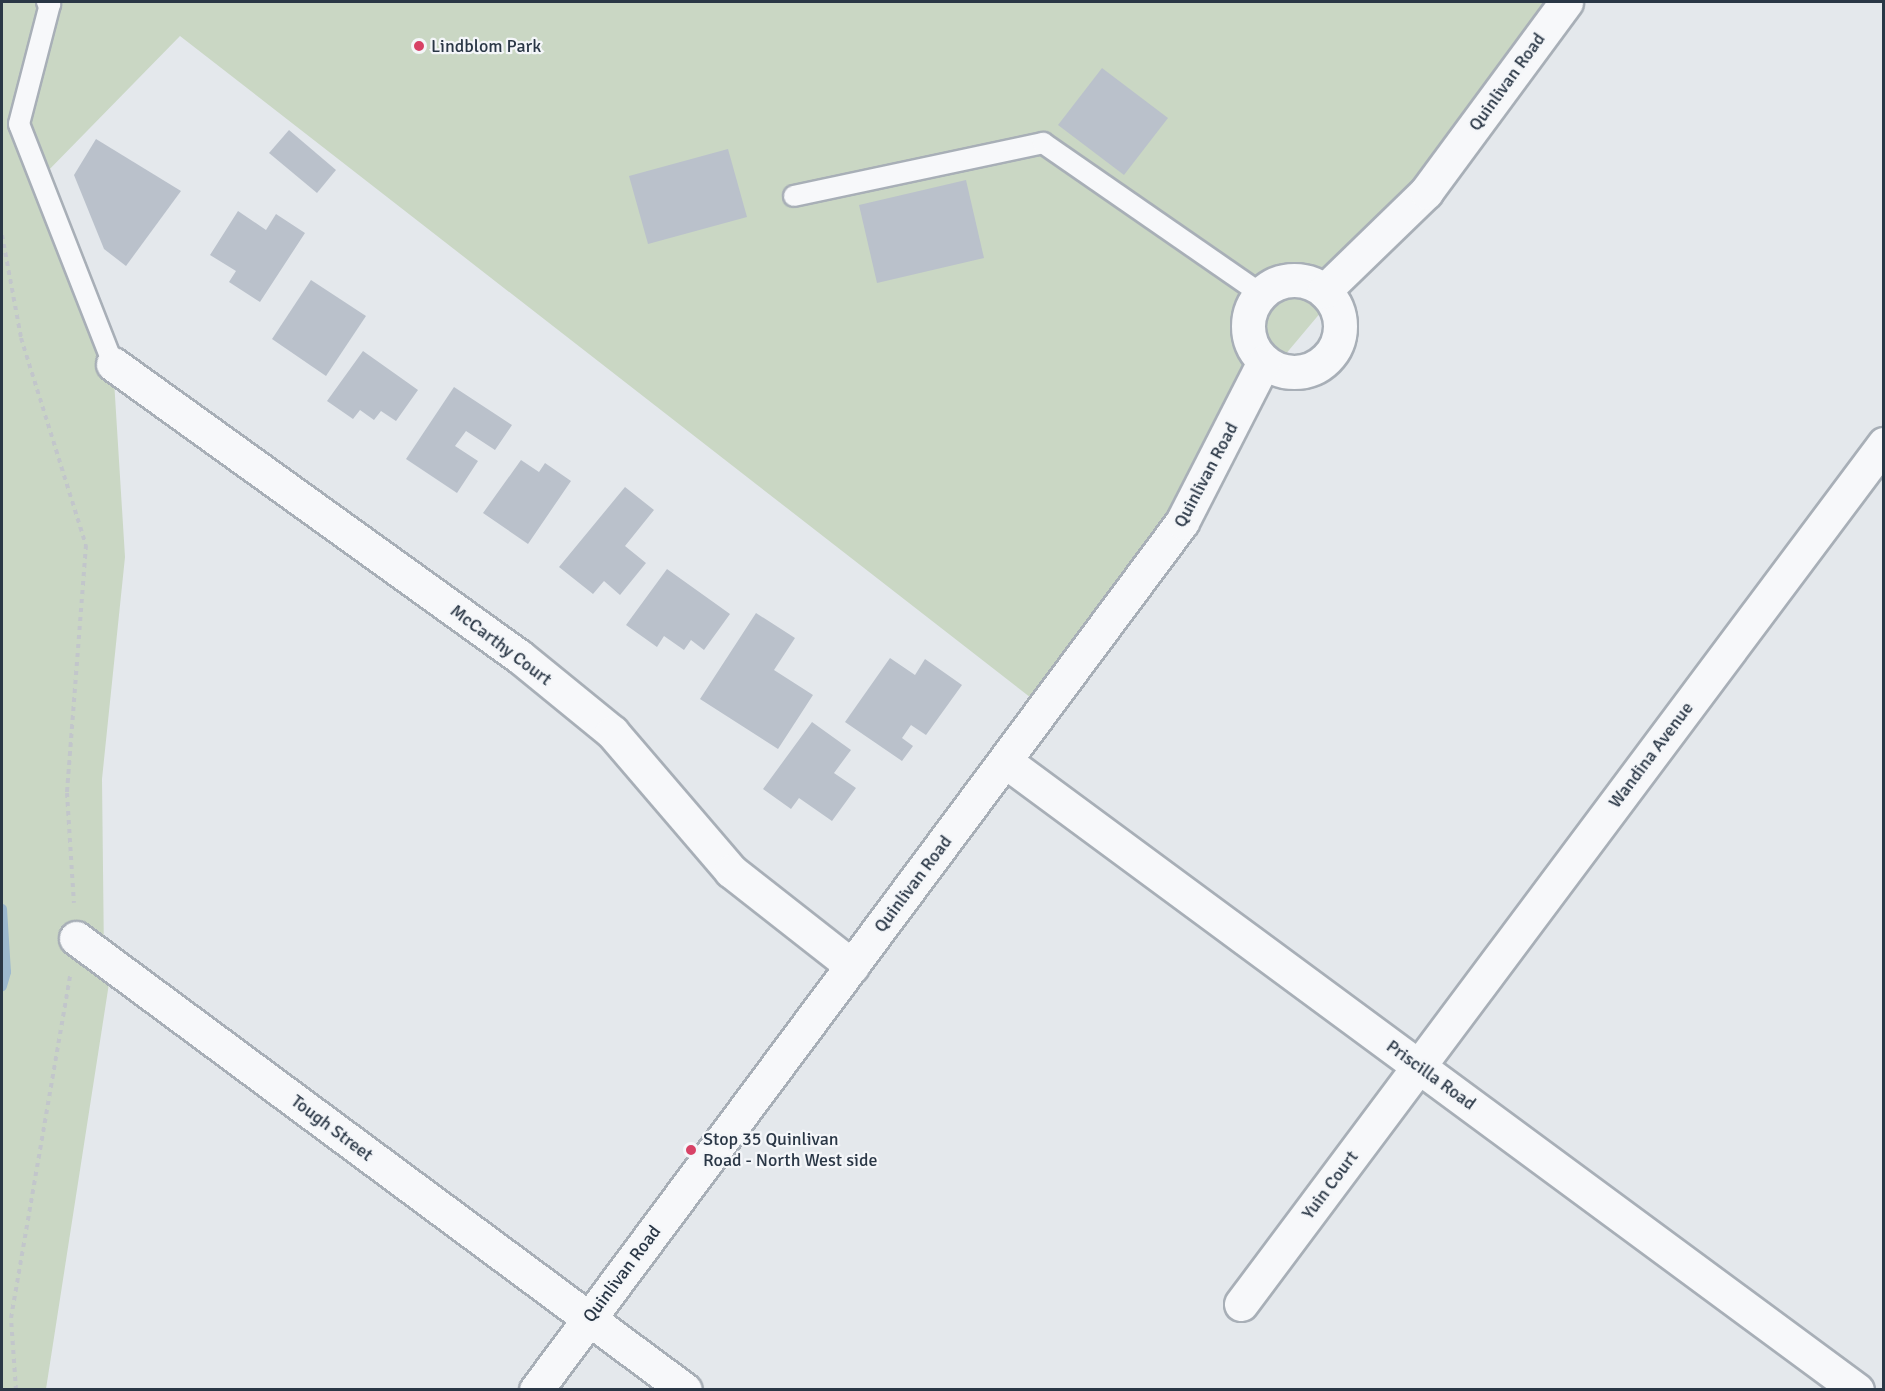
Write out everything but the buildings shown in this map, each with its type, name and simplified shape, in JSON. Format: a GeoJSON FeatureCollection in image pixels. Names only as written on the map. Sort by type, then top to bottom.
{"type":"FeatureCollection","features":[{"type":"Feature","properties":{"kind":"street","name":"Quinlivan Road"},"geometry":{"type":"LineString","coordinates":[[1324,291],[1426,192],[1566,2]]}},
{"type":"Feature","properties":{"kind":"street"},"geometry":{"type":"LineString","coordinates":[[1288,280],[1311,284],[1324,291],[1340,321],[1335,348],[1325,360],[1313,368],[1290,372],[1264,362],[1251,345],[1247,329],[1254,302],[1261,294],[1288,280]]}},
{"type":"Feature","properties":{"kind":"street","name":"Quinlivan Road"},"geometry":{"type":"LineString","coordinates":[[536,1389],[1182,522],[1264,362]]}},
{"type":"Feature","properties":{"kind":"street","name":"McCarthy Court"},"geometry":{"type":"LineString","coordinates":[[113,364],[520,657],[612,732],[731,872],[852,966]]}},
{"type":"Feature","properties":{"kind":"street","name":"Wandina Avenue"},"geometry":{"type":"LineString","coordinates":[[1419,1066],[1884,444]]}},
{"type":"Feature","properties":{"kind":"street","name":"Priscilla Road"},"geometry":{"type":"LineString","coordinates":[[1005,761],[1419,1066],[1838,1384]]}},
{"type":"Feature","properties":{"kind":"street","name":"Tough Street"},"geometry":{"type":"LineString","coordinates":[[76,938],[685,1389]]}},
{"type":"Feature","properties":{"kind":"street","name":"Yuin Court"},"geometry":{"type":"LineString","coordinates":[[1241,1304],[1419,1066]]}},
{"type":"Feature","properties":{"kind":"lane"},"geometry":{"type":"LineString","coordinates":[[47,2],[50,4],[19,124],[113,364]]}},
{"type":"Feature","properties":{"kind":"lane"},"geometry":{"type":"LineString","coordinates":[[794,196],[1043,143],[1261,294]]}},
{"type":"Feature","properties":{"kind":"path"},"geometry":{"type":"LineString","coordinates":[[2,235],[21,338],[86,545],[67,793],[76,938],[11,1318],[16,1389]]}},
{"type":"Feature","properties":{"kind":"green space"},"geometry":{"type":"Polygon","coordinates":[[[2,2],[1556,2],[1332,299],[1274,368],[1044,708],[180,36],[41,178],[113,364],[125,557],[102,779],[104,958],[112,964],[46,1389],[2,1390],[2,2]]]}},
{"type":"Feature","properties":{"kind":"waterway"},"geometry":{"type":"LineString","coordinates":[[2,909],[6,972],[2,986]]}},
{"type":"Feature","properties":{"kind":"place","name":"Lindblom Park"},"geometry":{"type":"Point","coordinates":[419,46]}},
{"type":"Feature","properties":{"kind":"place","name":"Stop 35 Quinlivan Road - North West side"},"geometry":{"type":"Point","coordinates":[691,1150]}}]}
